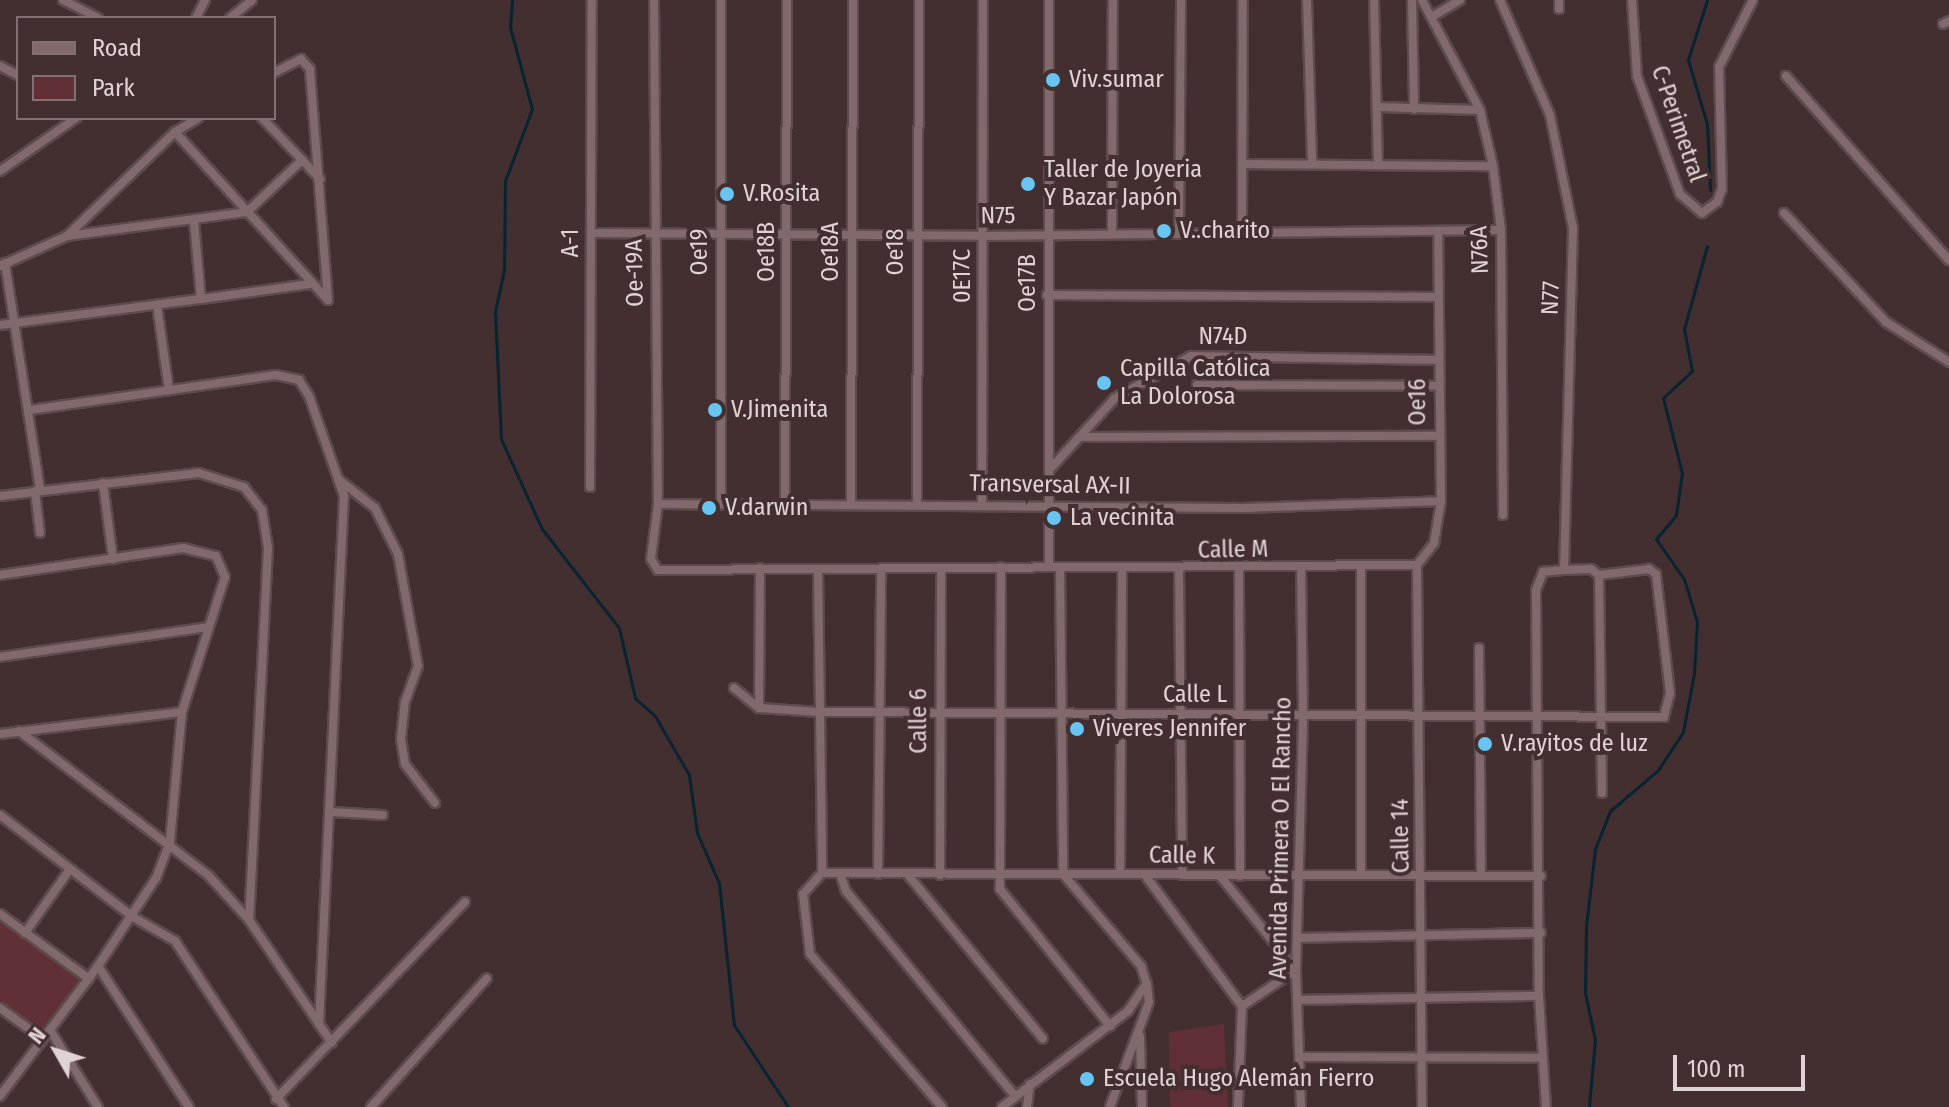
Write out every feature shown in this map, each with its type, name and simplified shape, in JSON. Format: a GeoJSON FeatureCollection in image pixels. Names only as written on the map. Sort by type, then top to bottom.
{"type":"FeatureCollection","features":[{"type":"Feature","properties":{"kind":"street"},"geometry":{"type":"LineString","coordinates":[[63,0],[94,16]]}},
{"type":"Feature","properties":{"kind":"street"},"geometry":{"type":"LineString","coordinates":[[232,16],[252,0]]}},
{"type":"Feature","properties":{"kind":"street","name":"A-1"},"geometry":{"type":"LineString","coordinates":[[590,487],[592,0]]}},
{"type":"Feature","properties":{"kind":"street","name":"Oe-19A"},"geometry":{"type":"LineString","coordinates":[[654,0],[658,504],[651,562],[662,571],[760,568]]}},
{"type":"Feature","properties":{"kind":"street","name":"Oe19"},"geometry":{"type":"LineString","coordinates":[[721,0],[721,504]]}},
{"type":"Feature","properties":{"kind":"street","name":"Oe18B"},"geometry":{"type":"LineString","coordinates":[[785,505],[787,0]]}},
{"type":"Feature","properties":{"kind":"street","name":"Oe18A"},"geometry":{"type":"LineString","coordinates":[[851,505],[853,0]]}},
{"type":"Feature","properties":{"kind":"street","name":"Oe18"},"geometry":{"type":"LineString","coordinates":[[917,505],[919,0]]}},
{"type":"Feature","properties":{"kind":"street","name":"0E17C"},"geometry":{"type":"LineString","coordinates":[[982,503],[983,0]]}},
{"type":"Feature","properties":{"kind":"street","name":"Oe17B"},"geometry":{"type":"LineString","coordinates":[[1049,0],[1049,567]]}},
{"type":"Feature","properties":{"kind":"street"},"geometry":{"type":"LineString","coordinates":[[1112,234],[1113,0]]}},
{"type":"Feature","properties":{"kind":"street"},"geometry":{"type":"LineString","coordinates":[[1179,233],[1181,0]]}},
{"type":"Feature","properties":{"kind":"street"},"geometry":{"type":"LineString","coordinates":[[1242,233],[1243,0]]}},
{"type":"Feature","properties":{"kind":"street"},"geometry":{"type":"LineString","coordinates":[[1307,0],[1312,163]]}},
{"type":"Feature","properties":{"kind":"street"},"geometry":{"type":"LineString","coordinates":[[1374,0],[1378,164]]}},
{"type":"Feature","properties":{"kind":"street"},"geometry":{"type":"LineString","coordinates":[[1412,0],[1414,109]]}},
{"type":"Feature","properties":{"kind":"street","name":"N76A"},"geometry":{"type":"LineString","coordinates":[[1422,0],[1435,15],[1480,110],[1493,166],[1501,230],[1503,515]]}},
{"type":"Feature","properties":{"kind":"street"},"geometry":{"type":"LineString","coordinates":[[1435,15],[1460,0]]}},
{"type":"Feature","properties":{"kind":"street","name":"N77"},"geometry":{"type":"LineString","coordinates":[[1500,0],[1550,115],[1573,228],[1564,570]]}},
{"type":"Feature","properties":{"kind":"street","name":"C-Perimetral"},"geometry":{"type":"LineString","coordinates":[[1632,0],[1637,76],[1680,194],[1702,213],[1717,202],[1722,189],[1719,67],[1753,0]]}},
{"type":"Feature","properties":{"kind":"street"},"geometry":{"type":"LineString","coordinates":[[175,132],[323,298],[331,297],[310,69],[301,59],[276,72]]}},
{"type":"Feature","properties":{"kind":"street"},"geometry":{"type":"LineString","coordinates":[[1786,76],[1949,260]]}},
{"type":"Feature","properties":{"kind":"street"},"geometry":{"type":"LineString","coordinates":[[1378,107],[1480,110]]}},
{"type":"Feature","properties":{"kind":"street"},"geometry":{"type":"LineString","coordinates":[[1,169],[73,120]]}},
{"type":"Feature","properties":{"kind":"street"},"geometry":{"type":"LineString","coordinates":[[67,236],[175,132],[195,120]]}},
{"type":"Feature","properties":{"kind":"street"},"geometry":{"type":"LineString","coordinates":[[264,120],[321,179]]}},
{"type":"Feature","properties":{"kind":"street"},"geometry":{"type":"LineString","coordinates":[[40,533],[30,410],[17,323],[2,265],[67,236],[247,212],[302,160]]}},
{"type":"Feature","properties":{"kind":"street"},"geometry":{"type":"LineString","coordinates":[[1242,164],[1493,166]]}},
{"type":"Feature","properties":{"kind":"street"},"geometry":{"type":"LineString","coordinates":[[1784,213],[1877,315],[1949,362]]}},
{"type":"Feature","properties":{"kind":"street"},"geometry":{"type":"LineString","coordinates":[[194,220],[201,299]]}},
{"type":"Feature","properties":{"kind":"street","name":"N75"},"geometry":{"type":"LineString","coordinates":[[591,233],[787,231],[983,236],[1501,230]]}},
{"type":"Feature","properties":{"kind":"street","name":"Oe16"},"geometry":{"type":"LineString","coordinates":[[1417,565],[1434,543],[1441,501],[1437,436],[1438,233]]}},
{"type":"Feature","properties":{"kind":"street"},"geometry":{"type":"LineString","coordinates":[[0,325],[310,284]]}},
{"type":"Feature","properties":{"kind":"street"},"geometry":{"type":"LineString","coordinates":[[1047,295],[1439,297]]}},
{"type":"Feature","properties":{"kind":"street"},"geometry":{"type":"LineString","coordinates":[[157,305],[169,390]]}},
{"type":"Feature","properties":{"kind":"street","name":"N74D"},"geometry":{"type":"LineString","coordinates":[[1050,469],[1134,383],[1191,356],[1438,360]]}},
{"type":"Feature","properties":{"kind":"street"},"geometry":{"type":"LineString","coordinates":[[30,410],[276,375],[299,380],[344,496],[319,1024]]}},
{"type":"Feature","properties":{"kind":"street"},"geometry":{"type":"LineString","coordinates":[[1197,385],[1438,386]]}},
{"type":"Feature","properties":{"kind":"street"},"geometry":{"type":"LineString","coordinates":[[1082,437],[1437,436]]}},
{"type":"Feature","properties":{"kind":"street"},"geometry":{"type":"LineString","coordinates":[[0,496],[210,474],[244,487],[262,510],[268,548],[249,920]]}},
{"type":"Feature","properties":{"kind":"street"},"geometry":{"type":"LineString","coordinates":[[337,478],[375,508],[398,554],[418,666],[405,701],[401,739],[405,764],[435,803]]}},
{"type":"Feature","properties":{"kind":"street"},"geometry":{"type":"LineString","coordinates":[[103,483],[113,559]]}},
{"type":"Feature","properties":{"kind":"street","name":"Transversal AX-II"},"geometry":{"type":"LineString","coordinates":[[658,504],[982,503],[1244,508],[1441,501]]}},
{"type":"Feature","properties":{"kind":"street"},"geometry":{"type":"LineString","coordinates":[[0,575],[183,548],[216,556],[224,570],[224,588],[182,712],[170,842],[156,878],[89,979],[0,1096]]}},
{"type":"Feature","properties":{"kind":"street","name":"Calle M"},"geometry":{"type":"LineString","coordinates":[[1049,567],[1239,570],[1361,569],[1417,565]]}},
{"type":"Feature","properties":{"kind":"street","name":"Calle 14"},"geometry":{"type":"LineString","coordinates":[[1417,565],[1422,1107]]}},
{"type":"Feature","properties":{"kind":"street"},"geometry":{"type":"LineString","coordinates":[[1001,567],[1000,889],[1110,1026]]}},
{"type":"Feature","properties":{"kind":"street"},"geometry":{"type":"LineString","coordinates":[[759,708],[760,568],[1049,567]]}},
{"type":"Feature","properties":{"kind":"street"},"geometry":{"type":"LineString","coordinates":[[1060,567],[1063,874],[1141,966],[1147,984],[1140,1029],[1110,1107]]}},
{"type":"Feature","properties":{"kind":"street"},"geometry":{"type":"LineString","coordinates":[[878,874],[881,568]]}},
{"type":"Feature","properties":{"kind":"street","name":"Calle 6"},"geometry":{"type":"LineString","coordinates":[[940,875],[941,568]]}},
{"type":"Feature","properties":{"kind":"street"},"geometry":{"type":"LineString","coordinates":[[818,569],[822,873],[803,894],[810,954],[942,1107]]}},
{"type":"Feature","properties":{"kind":"street"},"geometry":{"type":"LineString","coordinates":[[1120,874],[1122,569]]}},
{"type":"Feature","properties":{"kind":"street","name":"Avenida Primera O El Rancho"},"geometry":{"type":"LineString","coordinates":[[1301,569],[1301,874],[1296,970],[1300,1000],[1301,1107]]}},
{"type":"Feature","properties":{"kind":"street"},"geometry":{"type":"LineString","coordinates":[[1361,569],[1361,875]]}},
{"type":"Feature","properties":{"kind":"street"},"geometry":{"type":"LineString","coordinates":[[1546,1107],[1540,1058],[1541,714],[1536,590],[1543,572],[1591,569],[1599,575],[1602,793]]}},
{"type":"Feature","properties":{"kind":"street","name":"Calle L"},"geometry":{"type":"LineString","coordinates":[[759,708],[939,714],[1303,713],[1419,716],[1541,714],[1600,719],[1664,717],[1670,693],[1656,574],[1649,569],[1599,575]]}},
{"type":"Feature","properties":{"kind":"street"},"geometry":{"type":"LineString","coordinates":[[1179,570],[1182,875]]}},
{"type":"Feature","properties":{"kind":"street"},"geometry":{"type":"LineString","coordinates":[[1239,570],[1240,876]]}},
{"type":"Feature","properties":{"kind":"street"},"geometry":{"type":"LineString","coordinates":[[0,657],[209,627]]}},
{"type":"Feature","properties":{"kind":"street"},"geometry":{"type":"LineString","coordinates":[[1479,648],[1481,874]]}},
{"type":"Feature","properties":{"kind":"street"},"geometry":{"type":"LineString","coordinates":[[734,688],[759,708]]}},
{"type":"Feature","properties":{"kind":"street"},"geometry":{"type":"LineString","coordinates":[[0,734],[182,712]]}},
{"type":"Feature","properties":{"kind":"street"},"geometry":{"type":"LineString","coordinates":[[19,731],[170,842],[249,920],[332,1043]]}},
{"type":"Feature","properties":{"kind":"street"},"geometry":{"type":"LineString","coordinates":[[331,812],[383,815]]}},
{"type":"Feature","properties":{"kind":"street"},"geometry":{"type":"LineString","coordinates":[[0,815],[133,917],[163,932],[188,956],[276,1099],[284,1107]]}},
{"type":"Feature","properties":{"kind":"street"},"geometry":{"type":"LineString","coordinates":[[25,933],[70,869]]}},
{"type":"Feature","properties":{"kind":"street","name":"Calle K"},"geometry":{"type":"LineString","coordinates":[[822,873],[1541,876]]}},
{"type":"Feature","properties":{"kind":"street"},"geometry":{"type":"LineString","coordinates":[[840,873],[846,891],[1016,1097]]}},
{"type":"Feature","properties":{"kind":"street"},"geometry":{"type":"LineString","coordinates":[[908,875],[1043,1039]]}},
{"type":"Feature","properties":{"kind":"street"},"geometry":{"type":"LineString","coordinates":[[1145,875],[1242,1006],[1238,1107]]}},
{"type":"Feature","properties":{"kind":"street"},"geometry":{"type":"LineString","coordinates":[[1221,877],[1296,970],[1242,1006]]}},
{"type":"Feature","properties":{"kind":"street"},"geometry":{"type":"LineString","coordinates":[[276,1099],[465,902]]}},
{"type":"Feature","properties":{"kind":"street"},"geometry":{"type":"LineString","coordinates":[[0,914],[89,979]]}},
{"type":"Feature","properties":{"kind":"street"},"geometry":{"type":"LineString","coordinates":[[1298,938],[1541,933]]}},
{"type":"Feature","properties":{"kind":"street"},"geometry":{"type":"LineString","coordinates":[[98,966],[189,1107]]}},
{"type":"Feature","properties":{"kind":"street"},"geometry":{"type":"LineString","coordinates":[[371,1107],[487,978]]}},
{"type":"Feature","properties":{"kind":"street"},"geometry":{"type":"LineString","coordinates":[[1002,1107],[1128,1011],[1147,984]]}},
{"type":"Feature","properties":{"kind":"street"},"geometry":{"type":"LineString","coordinates":[[1300,1000],[1539,996]]}},
{"type":"Feature","properties":{"kind":"street"},"geometry":{"type":"LineString","coordinates":[[0,1008],[43,1039]]}},
{"type":"Feature","properties":{"kind":"street"},"geometry":{"type":"LineString","coordinates":[[1128,1011],[1143,1018]]}},
{"type":"Feature","properties":{"kind":"street"},"geometry":{"type":"LineString","coordinates":[[1140,1029],[1142,1107]]}},
{"type":"Feature","properties":{"kind":"street"},"geometry":{"type":"LineString","coordinates":[[50,1030],[98,1107]]}},
{"type":"Feature","properties":{"kind":"street"},"geometry":{"type":"LineString","coordinates":[[1302,1057],[1540,1058]]}},
{"type":"Feature","properties":{"kind":"street"},"geometry":{"type":"LineString","coordinates":[[1027,1107],[1031,1082]]}},
{"type":"Feature","properties":{"kind":"green space"},"geometry":{"type":"Polygon","coordinates":[[[0,918],[82,979],[42,1033],[0,1002],[0,918]]]}},
{"type":"Feature","properties":{"kind":"green space"},"geometry":{"type":"Polygon","coordinates":[[[1224,1024],[1228,1107],[1170,1107],[1169,1032],[1224,1024]]]}},
{"type":"Feature","properties":{"kind":"waterway"},"geometry":{"type":"LineString","coordinates":[[512,0],[510,27],[532,109],[505,181],[504,270],[495,312],[501,439],[542,529],[619,628],[635,698],[655,716],[689,775],[697,833],[719,883],[734,1025],[788,1107]]}},
{"type":"Feature","properties":{"kind":"waterway"},"geometry":{"type":"LineString","coordinates":[[1707,0],[1688,60],[1707,124],[1710,190]]}},
{"type":"Feature","properties":{"kind":"waterway"},"geometry":{"type":"LineString","coordinates":[[1589,1107],[1595,1040],[1585,993],[1586,926],[1595,849],[1610,811],[1658,770],[1683,732],[1694,673],[1697,622],[1684,579],[1656,539],[1676,515],[1682,473],[1663,398],[1692,371],[1684,329],[1707,246]]}},
{"type":"Feature","properties":{"kind":"place","name":"Viv.sumar"},"geometry":{"type":"Point","coordinates":[1053,80]}},
{"type":"Feature","properties":{"kind":"place","name":"Taller de Joyeria Y Bazar Japón"},"geometry":{"type":"Point","coordinates":[1028,184]}},
{"type":"Feature","properties":{"kind":"place","name":"V.Rosita"},"geometry":{"type":"Point","coordinates":[727,194]}},
{"type":"Feature","properties":{"kind":"place","name":"V..charito"},"geometry":{"type":"Point","coordinates":[1164,231]}},
{"type":"Feature","properties":{"kind":"place","name":"Capilla Católica La Dolorosa"},"geometry":{"type":"Point","coordinates":[1104,383]}},
{"type":"Feature","properties":{"kind":"place","name":"V.Jimenita"},"geometry":{"type":"Point","coordinates":[715,410]}},
{"type":"Feature","properties":{"kind":"place","name":"V.darwin"},"geometry":{"type":"Point","coordinates":[709,508]}},
{"type":"Feature","properties":{"kind":"place","name":"La vecinita"},"geometry":{"type":"Point","coordinates":[1054,518]}},
{"type":"Feature","properties":{"kind":"place","name":"Viveres Jennifer"},"geometry":{"type":"Point","coordinates":[1077,729]}},
{"type":"Feature","properties":{"kind":"place","name":"V.rayitos de luz"},"geometry":{"type":"Point","coordinates":[1485,744]}},
{"type":"Feature","properties":{"kind":"place","name":"Escuela Hugo Alemán Fierro"},"geometry":{"type":"Point","coordinates":[1087,1079]}}]}
